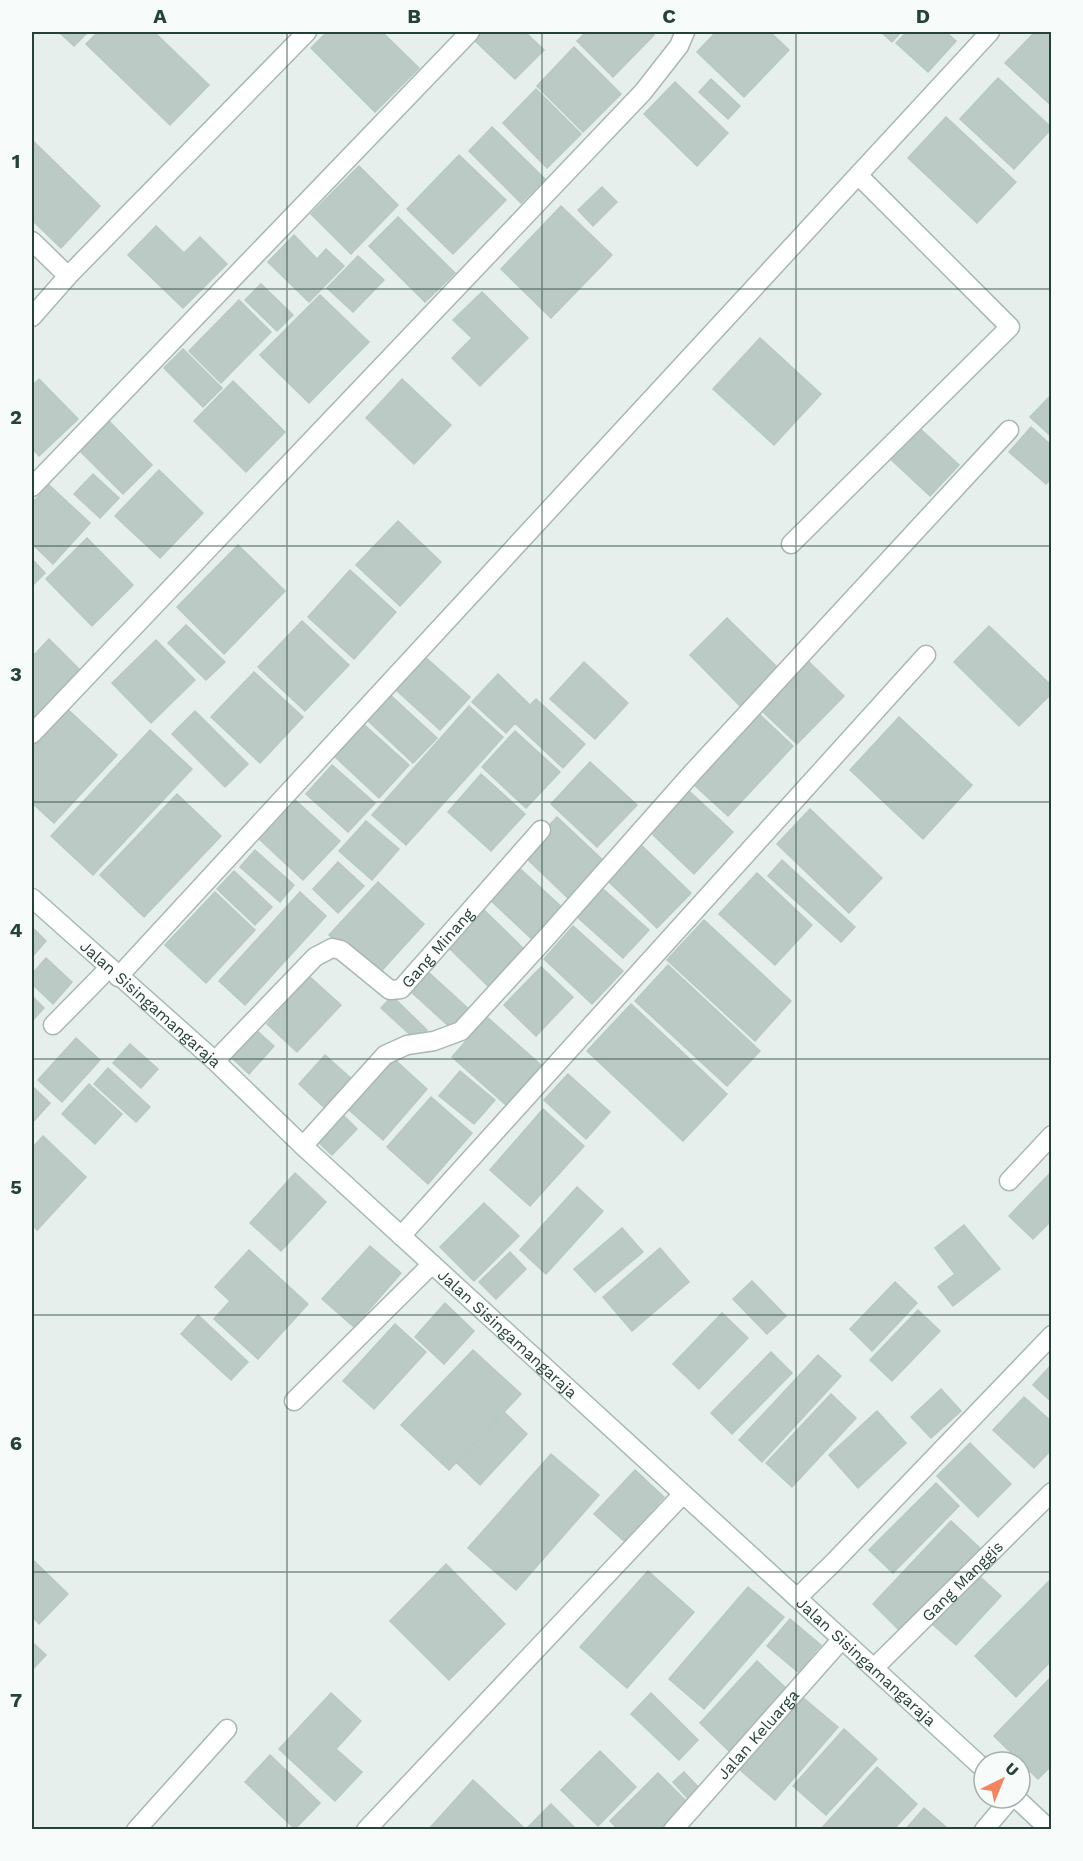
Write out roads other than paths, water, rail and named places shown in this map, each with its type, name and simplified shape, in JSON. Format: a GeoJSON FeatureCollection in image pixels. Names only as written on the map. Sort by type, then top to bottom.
{"type":"FeatureCollection","features":[{"type":"Feature","properties":{"kind":"street"},"geometry":{"type":"LineString","coordinates":[[32,317],[68,276],[307,32]]}},
{"type":"Feature","properties":{"kind":"street"},"geometry":{"type":"LineString","coordinates":[[32,487],[470,32]]}},
{"type":"Feature","properties":{"kind":"street"},"geometry":{"type":"LineString","coordinates":[[32,734],[643,92],[679,46],[685,32]]}},
{"type":"Feature","properties":{"kind":"street"},"geometry":{"type":"LineString","coordinates":[[54,1025],[113,973],[990,32]]}},
{"type":"Feature","properties":{"kind":"street"},"geometry":{"type":"LineString","coordinates":[[791,544],[1010,327],[858,175]]}},
{"type":"Feature","properties":{"kind":"street"},"geometry":{"type":"LineString","coordinates":[[32,241],[68,276]]}},
{"type":"Feature","properties":{"kind":"street"},"geometry":{"type":"LineString","coordinates":[[303,1146],[385,1055],[407,1045],[434,1041],[461,1031],[693,772],[1010,430]]}},
{"type":"Feature","properties":{"kind":"street"},"geometry":{"type":"LineString","coordinates":[[401,1236],[926,655]]}},
{"type":"Feature","properties":{"kind":"street","name":"Gang Minang"},"geometry":{"type":"LineString","coordinates":[[215,1061],[315,957],[332,948],[341,950],[390,990],[401,989],[541,830]]}},
{"type":"Feature","properties":{"kind":"street","name":"Jalan Sisingamangaraja"},"geometry":{"type":"LineString","coordinates":[[32,898],[113,973],[215,1061],[303,1146],[972,1758]]}},
{"type":"Feature","properties":{"kind":"street"},"geometry":{"type":"LineString","coordinates":[[1009,1181],[1052,1136]]}},
{"type":"Feature","properties":{"kind":"street"},"geometry":{"type":"LineString","coordinates":[[294,1401],[432,1264]]}},
{"type":"Feature","properties":{"kind":"street"},"geometry":{"type":"LineString","coordinates":[[797,1598],[1052,1335]]}},
{"type":"Feature","properties":{"kind":"street","name":"Gang Manggis"},"geometry":{"type":"LineString","coordinates":[[874,1668],[1052,1492]]}},
{"type":"Feature","properties":{"kind":"street"},"geometry":{"type":"LineString","coordinates":[[366,1830],[684,1494]]}},
{"type":"Feature","properties":{"kind":"street","name":"Jalan Keluarga"},"geometry":{"type":"LineString","coordinates":[[673,1830],[842,1639]]}},
{"type":"Feature","properties":{"kind":"street"},"geometry":{"type":"LineString","coordinates":[[136,1830],[227,1729]]}},
{"type":"Feature","properties":{"kind":"street"},"geometry":{"type":"LineString","coordinates":[[984,1830],[1002,1810]]}},
{"type":"Feature","properties":{"kind":"street"},"geometry":{"type":"LineString","coordinates":[[1027,1810],[1050,1830]]}}]}
